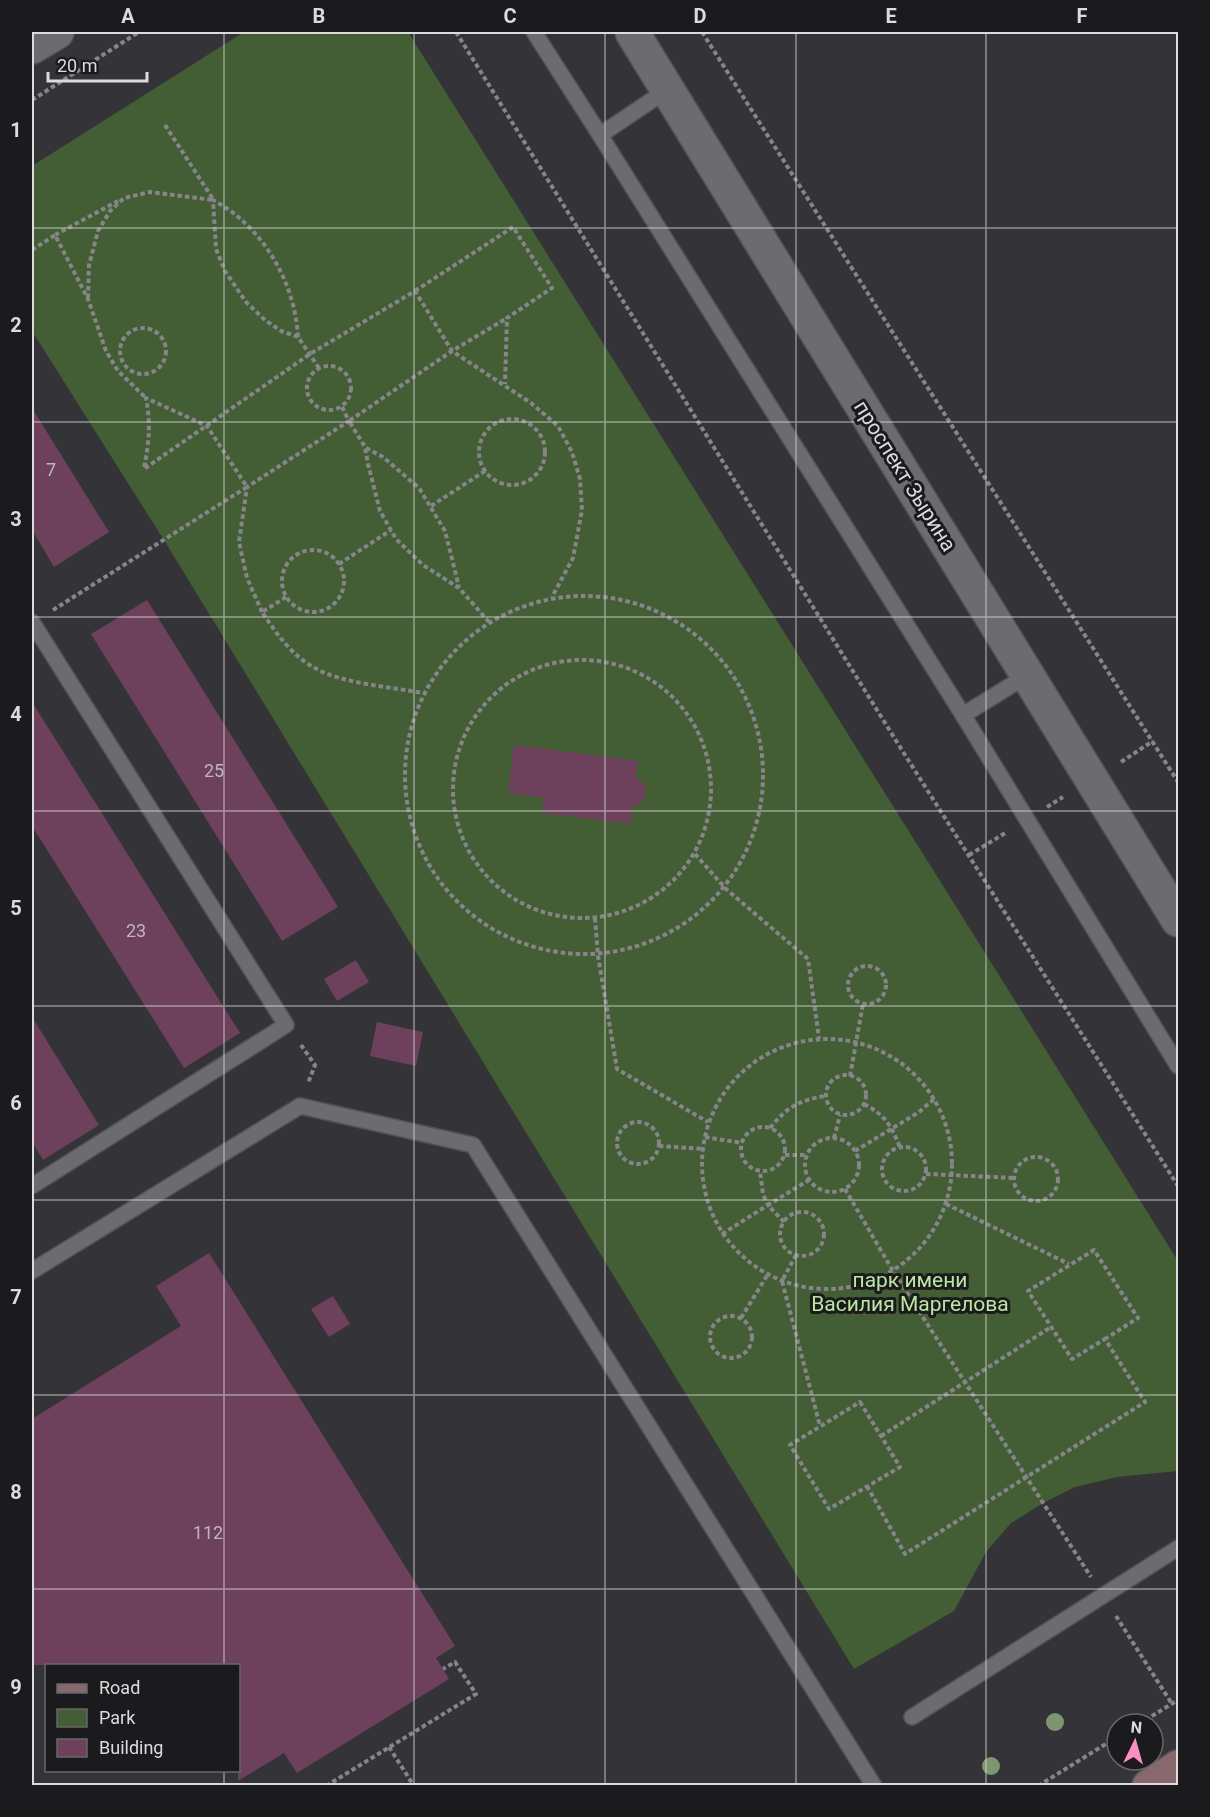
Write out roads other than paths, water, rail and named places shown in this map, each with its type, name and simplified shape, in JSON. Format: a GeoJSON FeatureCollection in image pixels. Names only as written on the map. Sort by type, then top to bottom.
{"type":"FeatureCollection","features":[{"type":"Feature","properties":{"kind":"main road"},"geometry":{"type":"LineString","coordinates":[[1149,1785],[1179,1767]]}},
{"type":"Feature","properties":{"kind":"street"},"geometry":{"type":"LineString","coordinates":[[32,47],[57,32]]}},
{"type":"Feature","properties":{"kind":"street","name":"проспект Зырина"},"geometry":{"type":"LineString","coordinates":[[632,32],[1179,920]]}},
{"type":"Feature","properties":{"kind":"lane"},"geometry":{"type":"LineString","coordinates":[[534,32],[963,715],[1179,1066]]}},
{"type":"Feature","properties":{"kind":"lane"},"geometry":{"type":"LineString","coordinates":[[600,135],[667,90]]}},
{"type":"Feature","properties":{"kind":"lane"},"geometry":{"type":"LineString","coordinates":[[32,623],[286,1025],[32,1186]]}},
{"type":"Feature","properties":{"kind":"lane"},"geometry":{"type":"LineString","coordinates":[[963,715],[1028,675]]}},
{"type":"Feature","properties":{"kind":"lane"},"geometry":{"type":"LineString","coordinates":[[32,1271],[300,1107],[473,1144],[874,1785]]}},
{"type":"Feature","properties":{"kind":"lane"},"geometry":{"type":"LineString","coordinates":[[912,1717],[1179,1548]]}},
{"type":"Feature","properties":{"kind":"park label","name":"парк имени Василия Маргелова"},"geometry":{"type":"Point","coordinates":[910,1292]}}]}
